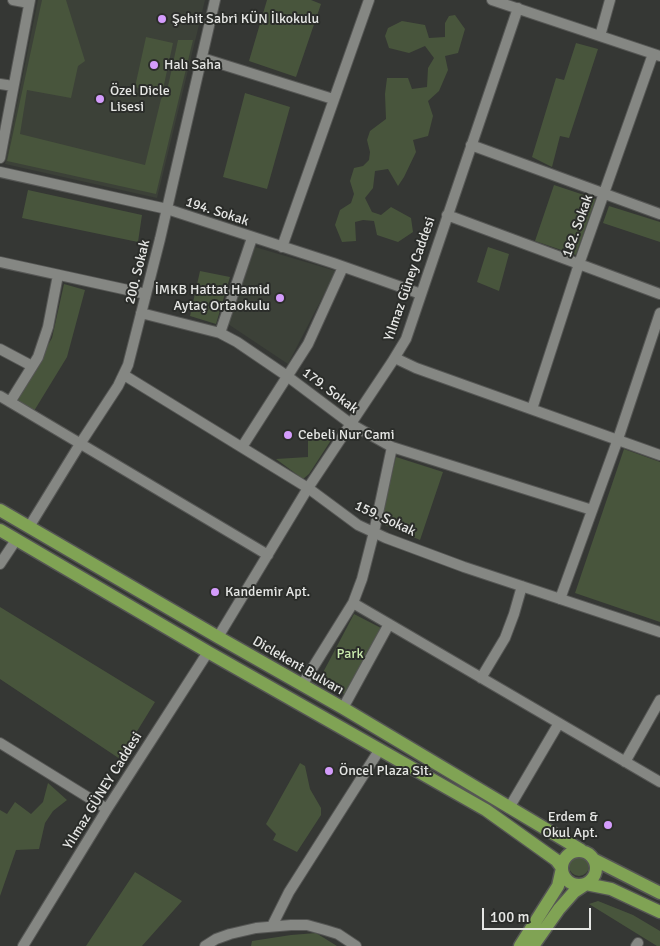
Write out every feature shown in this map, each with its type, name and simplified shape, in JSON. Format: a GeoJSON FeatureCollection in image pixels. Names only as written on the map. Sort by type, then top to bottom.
{"type":"FeatureCollection","features":[{"type":"Feature","properties":{"kind":"main road","name":"Diclekent Bulvarı"},"geometry":{"type":"LineString","coordinates":[[0,510],[343,708],[581,850]]}},
{"type":"Feature","properties":{"kind":"main road"},"geometry":{"type":"LineString","coordinates":[[0,530],[208,652],[486,810],[556,860],[562,868],[562,873],[575,885],[586,884],[611,888],[660,912]]}},
{"type":"Feature","properties":{"kind":"main road"},"geometry":{"type":"LineString","coordinates":[[520,946],[558,886],[566,857],[575,851],[581,850],[591,855],[596,871],[594,876],[574,892],[558,909],[533,946]]}},
{"type":"Feature","properties":{"kind":"main road"},"geometry":{"type":"LineString","coordinates":[[594,860],[660,893]]}},
{"type":"Feature","properties":{"kind":"street"},"geometry":{"type":"LineString","coordinates":[[0,158],[29,2],[13,0]]}},
{"type":"Feature","properties":{"kind":"street","name":"200. Sokak"},"geometry":{"type":"LineString","coordinates":[[30,527],[124,375],[128,365],[167,209],[215,0]]}},
{"type":"Feature","properties":{"kind":"street"},"geometry":{"type":"LineString","coordinates":[[282,247],[369,0]]}},
{"type":"Feature","properties":{"kind":"street"},"geometry":{"type":"LineString","coordinates":[[492,0],[505,2],[656,55]]}},
{"type":"Feature","properties":{"kind":"street"},"geometry":{"type":"LineString","coordinates":[[600,36],[610,0]]}},
{"type":"Feature","properties":{"kind":"street","name":"Yılmaz Güney Caddesi"},"geometry":{"type":"LineString","coordinates":[[218,637],[308,488],[406,339],[518,8]]}},
{"type":"Feature","properties":{"kind":"street","name":"182. Sokak"},"geometry":{"type":"LineString","coordinates":[[532,408],[579,264],[656,55]]}},
{"type":"Feature","properties":{"kind":"street"},"geometry":{"type":"LineString","coordinates":[[202,58],[333,99]]}},
{"type":"Feature","properties":{"kind":"street"},"geometry":{"type":"LineString","coordinates":[[0,84],[13,86]]}},
{"type":"Feature","properties":{"kind":"street"},"geometry":{"type":"LineString","coordinates":[[471,145],[660,214]]}},
{"type":"Feature","properties":{"kind":"street","name":"194. Sokak"},"geometry":{"type":"LineString","coordinates":[[0,172],[167,209],[343,266],[421,294]]}},
{"type":"Feature","properties":{"kind":"street"},"geometry":{"type":"LineString","coordinates":[[447,215],[660,294]]}},
{"type":"Feature","properties":{"kind":"street"},"geometry":{"type":"LineString","coordinates":[[220,333],[252,238]]}},
{"type":"Feature","properties":{"kind":"street"},"geometry":{"type":"LineString","coordinates":[[0,262],[146,294]]}},
{"type":"Feature","properties":{"kind":"street"},"geometry":{"type":"LineString","coordinates":[[242,447],[308,344],[343,266]]}},
{"type":"Feature","properties":{"kind":"street"},"geometry":{"type":"LineString","coordinates":[[10,402],[38,357],[48,327],[58,275]]}},
{"type":"Feature","properties":{"kind":"street","name":"179. Sokak"},"geometry":{"type":"LineString","coordinates":[[142,313],[220,333],[237,342],[287,376],[350,424],[392,447],[592,510]]}},
{"type":"Feature","properties":{"kind":"street"},"geometry":{"type":"LineString","coordinates":[[560,599],[658,325],[660,313]]}},
{"type":"Feature","properties":{"kind":"street"},"geometry":{"type":"LineString","coordinates":[[0,349],[32,366]]}},
{"type":"Feature","properties":{"kind":"street"},"geometry":{"type":"LineString","coordinates":[[395,358],[416,368],[660,454]]}},
{"type":"Feature","properties":{"kind":"street","name":"159. Sokak"},"geometry":{"type":"LineString","coordinates":[[124,375],[308,488],[358,524],[374,532],[464,567],[660,632]]}},
{"type":"Feature","properties":{"kind":"street"},"geometry":{"type":"LineString","coordinates":[[0,396],[268,555]]}},
{"type":"Feature","properties":{"kind":"street"},"geometry":{"type":"LineString","coordinates":[[302,685],[353,603],[362,579],[374,532],[392,447]]}},
{"type":"Feature","properties":{"kind":"street"},"geometry":{"type":"LineString","coordinates":[[0,564],[16,540]]}},
{"type":"Feature","properties":{"kind":"street"},"geometry":{"type":"LineString","coordinates":[[481,678],[504,638],[514,614],[522,586]]}},
{"type":"Feature","properties":{"kind":"street"},"geometry":{"type":"LineString","coordinates":[[353,603],[660,782]]}},
{"type":"Feature","properties":{"kind":"street"},"geometry":{"type":"LineString","coordinates":[[343,708],[389,624]]}},
{"type":"Feature","properties":{"kind":"street","name":"Yılmaz GÜNEY Caddesi"},"geometry":{"type":"LineString","coordinates":[[23,946],[107,809],[208,652]]}},
{"type":"Feature","properties":{"kind":"street"},"geometry":{"type":"LineString","coordinates":[[626,762],[660,700]]}},
{"type":"Feature","properties":{"kind":"street"},"geometry":{"type":"LineString","coordinates":[[509,808],[559,723]]}},
{"type":"Feature","properties":{"kind":"street"},"geometry":{"type":"LineString","coordinates":[[0,743],[107,809]]}},
{"type":"Feature","properties":{"kind":"street"},"geometry":{"type":"LineString","coordinates":[[272,926],[290,892],[380,749]]}},
{"type":"Feature","properties":{"kind":"street"},"geometry":{"type":"LineString","coordinates":[[205,946],[216,938],[230,934],[272,926],[307,925],[338,934],[356,946]]}},
{"type":"Feature","properties":{"kind":"shaded area","name":"Özel Dicle Lisesi"},"geometry":{"type":"Polygon","coordinates":[[[38,0],[205,0],[157,198],[5,164],[38,0]]]}},
{"type":"Feature","properties":{"kind":"shaded area","name":"İMKB Hattat Hamid Aytaç Ortaokulu"},"geometry":{"type":"Polygon","coordinates":[[[255,247],[336,271],[288,364],[228,324],[255,247]]]}},
{"type":"Feature","properties":{"kind":"green space"},"geometry":{"type":"Polygon","coordinates":[[[42,0],[66,0],[85,61],[78,66],[71,98],[27,90],[20,134],[145,165],[161,99],[167,91],[178,40],[193,40],[156,194],[7,161],[42,0]]]}},
{"type":"Feature","properties":{"kind":"green space"},"geometry":{"type":"Polygon","coordinates":[[[267,0],[311,0],[321,4],[296,77],[249,61],[267,0]]]}},
{"type":"Feature","properties":{"kind":"green space"},"geometry":{"type":"Polygon","coordinates":[[[455,15],[465,29],[458,53],[445,56],[448,70],[439,91],[428,101],[433,116],[428,136],[413,140],[416,152],[398,186],[388,169],[375,171],[373,188],[365,198],[372,212],[381,215],[391,207],[411,218],[413,232],[398,242],[377,235],[374,221],[363,220],[355,222],[356,241],[342,242],[335,225],[340,210],[351,203],[354,194],[350,181],[354,168],[363,166],[369,160],[370,152],[367,140],[370,131],[386,119],[385,94],[387,78],[408,78],[412,89],[427,87],[428,68],[434,58],[425,46],[409,53],[389,48],[385,36],[388,28],[402,21],[425,25],[429,38],[445,37],[445,23],[449,16],[455,15]]]}},
{"type":"Feature","properties":{"kind":"green space","name":"Halı Saha"},"geometry":{"type":"Polygon","coordinates":[[[146,37],[173,43],[162,94],[135,87],[146,37]]]}},
{"type":"Feature","properties":{"kind":"green space"},"geometry":{"type":"Polygon","coordinates":[[[576,43],[598,49],[569,138],[560,136],[552,167],[532,157],[556,78],[564,80],[576,43]]]}},
{"type":"Feature","properties":{"kind":"green space"},"geometry":{"type":"Polygon","coordinates":[[[245,93],[290,107],[267,189],[223,177],[245,93]]]}},
{"type":"Feature","properties":{"kind":"green space"},"geometry":{"type":"Polygon","coordinates":[[[554,185],[596,199],[576,255],[535,241],[554,185]]]}},
{"type":"Feature","properties":{"kind":"green space"},"geometry":{"type":"Polygon","coordinates":[[[28,190],[142,215],[138,242],[22,218],[28,190]]]}},
{"type":"Feature","properties":{"kind":"green space"},"geometry":{"type":"Polygon","coordinates":[[[609,206],[660,222],[660,242],[603,223],[609,206]]]}},
{"type":"Feature","properties":{"kind":"green space"},"geometry":{"type":"Polygon","coordinates":[[[488,247],[509,254],[499,291],[477,282],[488,247]]]}},
{"type":"Feature","properties":{"kind":"green space"},"geometry":{"type":"Polygon","coordinates":[[[200,271],[230,277],[216,324],[190,316],[200,271]]]}},
{"type":"Feature","properties":{"kind":"green space"},"geometry":{"type":"Polygon","coordinates":[[[64,284],[85,290],[67,357],[34,411],[16,400],[52,338],[64,284]]]}},
{"type":"Feature","properties":{"kind":"green space"},"geometry":{"type":"Polygon","coordinates":[[[337,431],[309,474],[303,479],[276,459],[308,457],[308,432],[337,431]]]}},
{"type":"Feature","properties":{"kind":"green space"},"geometry":{"type":"Polygon","coordinates":[[[624,449],[660,462],[660,622],[575,593],[624,449]]]}},
{"type":"Feature","properties":{"kind":"green space"},"geometry":{"type":"Polygon","coordinates":[[[396,457],[443,472],[420,540],[380,523],[396,457]]]}},
{"type":"Feature","properties":{"kind":"green space"},"geometry":{"type":"Polygon","coordinates":[[[0,607],[155,702],[120,759],[0,679],[0,607]]]}},
{"type":"Feature","properties":{"kind":"green space","name":"Park"},"geometry":{"type":"Polygon","coordinates":[[[354,614],[381,628],[346,695],[319,680],[354,614]]]}},
{"type":"Feature","properties":{"kind":"green space"},"geometry":{"type":"Polygon","coordinates":[[[300,763],[305,766],[310,789],[321,808],[321,815],[297,852],[273,840],[276,834],[266,824],[300,763]]]}},
{"type":"Feature","properties":{"kind":"green space"},"geometry":{"type":"Polygon","coordinates":[[[48,783],[67,800],[53,811],[45,823],[39,849],[16,850],[0,896],[0,810],[7,814],[15,802],[31,814],[43,802],[48,783]]]}},
{"type":"Feature","properties":{"kind":"green space"},"geometry":{"type":"Polygon","coordinates":[[[579,856],[586,859],[589,866],[586,873],[579,876],[572,873],[569,866],[572,859],[579,856]]]}},
{"type":"Feature","properties":{"kind":"green space"},"geometry":{"type":"Polygon","coordinates":[[[135,872],[182,901],[142,946],[86,946],[135,872]]]}},
{"type":"Feature","properties":{"kind":"green space"},"geometry":{"type":"Polygon","coordinates":[[[598,901],[633,915],[660,931],[660,946],[657,946],[589,904],[598,901]]]}},
{"type":"Feature","properties":{"kind":"green space"},"geometry":{"type":"Polygon","coordinates":[[[316,933],[337,946],[251,946],[252,941],[316,933]]]}},
{"type":"Feature","properties":{"kind":"place","name":"Şehit Sabri KÜN İlkokulu"},"geometry":{"type":"Point","coordinates":[162,19]}},
{"type":"Feature","properties":{"kind":"place","name":"Halı Saha"},"geometry":{"type":"Point","coordinates":[154,65]}},
{"type":"Feature","properties":{"kind":"place","name":"Özel Dicle Lisesi"},"geometry":{"type":"Point","coordinates":[100,99]}},
{"type":"Feature","properties":{"kind":"place","name":"İMKB Hattat Hamid Aytaç Ortaokulu"},"geometry":{"type":"Point","coordinates":[280,298]}},
{"type":"Feature","properties":{"kind":"place","name":"Cebeli Nur Cami"},"geometry":{"type":"Point","coordinates":[288,435]}},
{"type":"Feature","properties":{"kind":"place","name":"Kandemir Apt."},"geometry":{"type":"Point","coordinates":[215,592]}},
{"type":"Feature","properties":{"kind":"place","name":"Öncel Plaza Sit."},"geometry":{"type":"Point","coordinates":[329,771]}},
{"type":"Feature","properties":{"kind":"place","name":"Erdem & Okul Apt."},"geometry":{"type":"Point","coordinates":[608,825]}}]}
